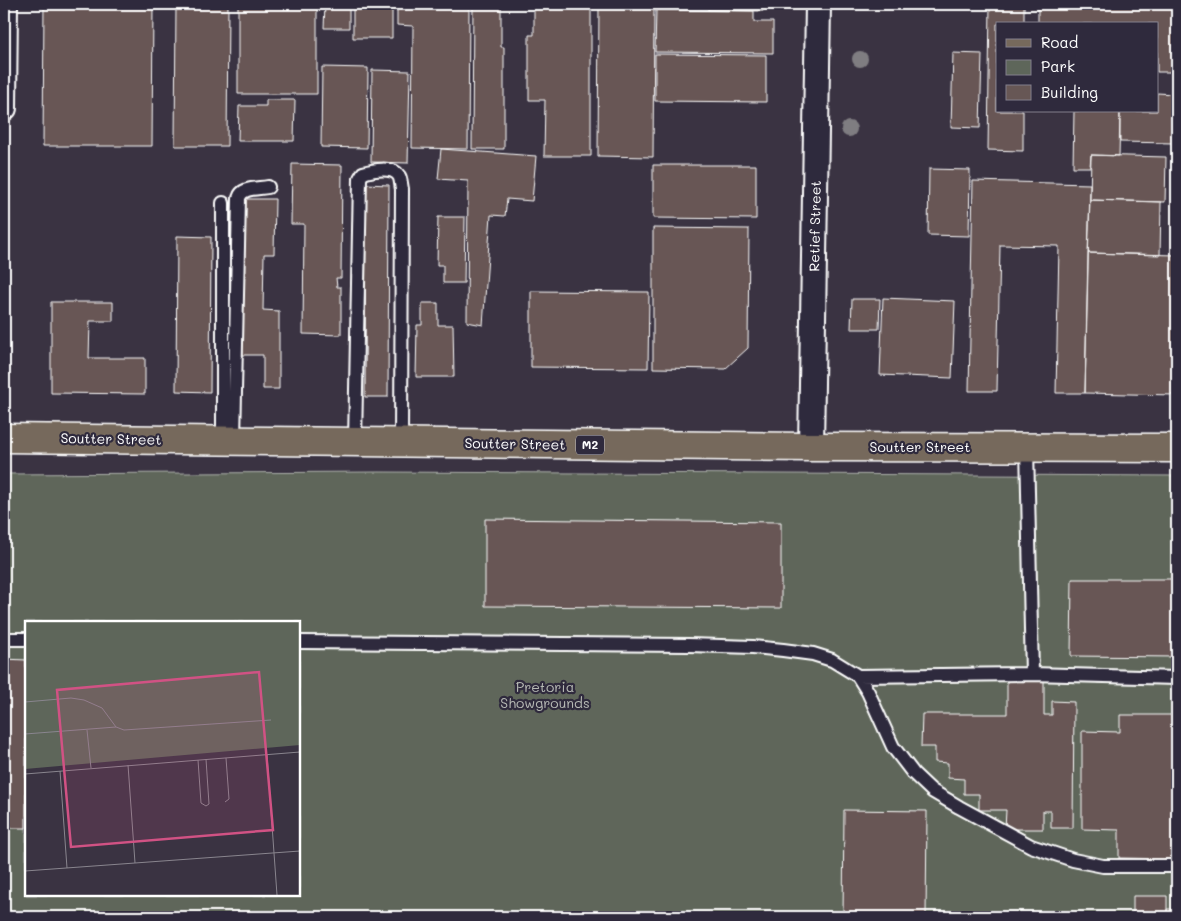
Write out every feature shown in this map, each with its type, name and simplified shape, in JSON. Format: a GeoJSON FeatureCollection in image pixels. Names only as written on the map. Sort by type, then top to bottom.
{"type":"FeatureCollection","features":[{"type":"Feature","properties":{"kind":"main road","name":"Soutter Street"},"geometry":{"type":"LineString","coordinates":[[4,438],[811,447],[1177,448]]}},
{"type":"Feature","properties":{"kind":"street"},"geometry":{"type":"LineString","coordinates":[[4,108],[5,4]]}},
{"type":"Feature","properties":{"kind":"street","name":"Retief Street"},"geometry":{"type":"LineString","coordinates":[[811,447],[818,4]]}},
{"type":"Feature","properties":{"kind":"lane"},"geometry":{"type":"LineString","coordinates":[[355,442],[360,178],[363,173],[378,169],[394,171],[399,176],[402,189],[401,442]]}},
{"type":"Feature","properties":{"kind":"lane"},"geometry":{"type":"LineString","coordinates":[[229,440],[238,198],[245,190],[268,187]]}},
{"type":"Feature","properties":{"kind":"lane"},"geometry":{"type":"LineString","coordinates":[[223,203],[229,440]]}},
{"type":"Feature","properties":{"kind":"lane"},"geometry":{"type":"LineString","coordinates":[[1027,447],[1032,674]]}},
{"type":"Feature","properties":{"kind":"lane"},"geometry":{"type":"LineString","coordinates":[[4,639],[25,639]]}},
{"type":"Feature","properties":{"kind":"lane"},"geometry":{"type":"LineString","coordinates":[[300,642],[679,645],[753,647],[813,654],[832,660],[858,676],[868,692],[893,747],[908,767],[932,791],[959,807],[1030,846],[1074,860],[1103,866],[1177,866]]}},
{"type":"Feature","properties":{"kind":"lane"},"geometry":{"type":"LineString","coordinates":[[858,676],[1032,674],[1177,678]]}},
{"type":"Feature","properties":{"kind":"green space","name":"Pretoria Showgrounds"},"geometry":{"type":"Polygon","coordinates":[[[379,472],[1177,476],[1177,917],[4,917],[4,474],[379,472]]]}},
{"type":"Feature","properties":{"kind":"building"},"geometry":{"type":"Polygon","coordinates":[[[44,4],[153,4],[152,146],[43,146],[44,4]]]}},
{"type":"Feature","properties":{"kind":"building"},"geometry":{"type":"Polygon","coordinates":[[[176,4],[228,4],[227,146],[175,146],[176,4]]]}},
{"type":"Feature","properties":{"kind":"building"},"geometry":{"type":"Polygon","coordinates":[[[238,4],[317,4],[317,94],[238,94],[238,4]]]}},
{"type":"Feature","properties":{"kind":"building"},"geometry":{"type":"Polygon","coordinates":[[[325,4],[349,4],[349,28],[324,28],[325,4]]]}},
{"type":"Feature","properties":{"kind":"building"},"geometry":{"type":"Polygon","coordinates":[[[353,4],[392,4],[392,38],[353,38],[353,4]]]}},
{"type":"Feature","properties":{"kind":"building"},"geometry":{"type":"Polygon","coordinates":[[[397,4],[469,4],[468,149],[412,148],[413,26],[397,25],[397,4]]]}},
{"type":"Feature","properties":{"kind":"building"},"geometry":{"type":"Polygon","coordinates":[[[473,4],[529,4],[529,6],[501,6],[501,47],[504,47],[504,149],[472,149],[473,4]]]}},
{"type":"Feature","properties":{"kind":"building"},"geometry":{"type":"Polygon","coordinates":[[[534,4],[591,4],[591,156],[544,156],[545,100],[529,100],[529,35],[534,35],[534,4]]]}},
{"type":"Feature","properties":{"kind":"building"},"geometry":{"type":"Polygon","coordinates":[[[599,4],[654,4],[653,157],[598,156],[599,4]]]}},
{"type":"Feature","properties":{"kind":"building"},"geometry":{"type":"Polygon","coordinates":[[[654,4],[704,4],[704,6],[654,6],[654,4]]]}},
{"type":"Feature","properties":{"kind":"building"},"geometry":{"type":"Polygon","coordinates":[[[708,4],[763,4],[763,11],[708,10],[708,4]]]}},
{"type":"Feature","properties":{"kind":"building"},"geometry":{"type":"Polygon","coordinates":[[[990,4],[1024,4],[1024,22],[996,22],[996,112],[1023,112],[1023,151],[988,150],[990,4]]]}},
{"type":"Feature","properties":{"kind":"building"},"geometry":{"type":"Polygon","coordinates":[[[1038,4],[1177,4],[1177,72],[1158,72],[1158,22],[1038,22],[1038,4]]]}},
{"type":"Feature","properties":{"kind":"building"},"geometry":{"type":"Polygon","coordinates":[[[656,10],[754,11],[754,22],[773,22],[773,53],[655,52],[656,10]]]}},
{"type":"Feature","properties":{"kind":"building"},"geometry":{"type":"Polygon","coordinates":[[[953,53],[982,54],[980,128],[951,127],[953,53]]]}},
{"type":"Feature","properties":{"kind":"building"},"geometry":{"type":"Polygon","coordinates":[[[655,54],[766,55],[766,102],[655,101],[655,54]]]}},
{"type":"Feature","properties":{"kind":"building"},"geometry":{"type":"Polygon","coordinates":[[[322,67],[368,68],[367,148],[321,147],[322,67]]]}},
{"type":"Feature","properties":{"kind":"building"},"geometry":{"type":"Polygon","coordinates":[[[372,70],[410,71],[408,163],[371,162],[372,70]]]}},
{"type":"Feature","properties":{"kind":"building"},"geometry":{"type":"Polygon","coordinates":[[[1158,93],[1174,94],[1173,143],[1120,142],[1120,112],[1158,112],[1158,93]]]}},
{"type":"Feature","properties":{"kind":"building"},"geometry":{"type":"Polygon","coordinates":[[[266,100],[295,100],[294,141],[238,141],[239,106],[266,106],[266,100]]]}},
{"type":"Feature","properties":{"kind":"building"},"geometry":{"type":"Polygon","coordinates":[[[1074,112],[1120,112],[1119,156],[1091,155],[1090,167],[1073,167],[1074,112]]]}},
{"type":"Feature","properties":{"kind":"building"},"geometry":{"type":"Polygon","coordinates":[[[441,149],[536,156],[532,201],[507,199],[505,216],[491,215],[483,325],[467,322],[468,181],[438,179],[441,149]]]}},
{"type":"Feature","properties":{"kind":"building"},"geometry":{"type":"Polygon","coordinates":[[[1091,155],[1166,157],[1165,202],[1090,200],[1091,155]]]}},
{"type":"Feature","properties":{"kind":"building"},"geometry":{"type":"Polygon","coordinates":[[[292,164],[342,165],[341,278],[336,278],[337,287],[341,287],[341,335],[303,334],[304,224],[291,224],[292,164]]]}},
{"type":"Feature","properties":{"kind":"building"},"geometry":{"type":"Polygon","coordinates":[[[653,165],[756,165],[756,219],[653,218],[653,165]]]}},
{"type":"Feature","properties":{"kind":"building"},"geometry":{"type":"Polygon","coordinates":[[[929,169],[970,170],[969,236],[928,235],[929,169]]]}},
{"type":"Feature","properties":{"kind":"building"},"geometry":{"type":"Polygon","coordinates":[[[973,181],[1090,184],[1085,393],[1056,393],[1059,246],[1000,245],[997,391],[969,391],[973,181]]]}},
{"type":"Feature","properties":{"kind":"building"},"geometry":{"type":"Polygon","coordinates":[[[366,184],[389,185],[388,397],[365,397],[366,184]]]}},
{"type":"Feature","properties":{"kind":"building"},"geometry":{"type":"Polygon","coordinates":[[[243,199],[275,199],[274,254],[264,254],[263,310],[279,311],[279,389],[263,389],[263,355],[242,355],[243,199]]]}},
{"type":"Feature","properties":{"kind":"building"},"geometry":{"type":"Polygon","coordinates":[[[1090,200],[1161,202],[1160,255],[1088,253],[1090,200]]]}},
{"type":"Feature","properties":{"kind":"building"},"geometry":{"type":"Polygon","coordinates":[[[438,217],[465,217],[464,283],[443,283],[443,265],[437,265],[438,217]]]}},
{"type":"Feature","properties":{"kind":"building"},"geometry":{"type":"Polygon","coordinates":[[[653,228],[749,229],[748,348],[725,369],[653,368],[653,228]]]}},
{"type":"Feature","properties":{"kind":"building"},"geometry":{"type":"Polygon","coordinates":[[[177,236],[211,237],[210,392],[176,391],[177,236]]]}},
{"type":"Feature","properties":{"kind":"building"},"geometry":{"type":"Polygon","coordinates":[[[1088,253],[1177,255],[1177,326],[1175,326],[1174,395],[1085,393],[1088,253]]]}},
{"type":"Feature","properties":{"kind":"building"},"geometry":{"type":"Polygon","coordinates":[[[531,291],[649,292],[648,368],[531,367],[531,291]]]}},
{"type":"Feature","properties":{"kind":"building"},"geometry":{"type":"Polygon","coordinates":[[[883,298],[955,301],[952,378],[880,375],[883,298]]]}},
{"type":"Feature","properties":{"kind":"building"},"geometry":{"type":"Polygon","coordinates":[[[852,299],[880,299],[879,329],[851,329],[852,299]]]}},
{"type":"Feature","properties":{"kind":"building"},"geometry":{"type":"Polygon","coordinates":[[[51,302],[113,302],[113,321],[90,321],[89,358],[145,358],[145,394],[51,393],[51,302]]]}},
{"type":"Feature","properties":{"kind":"building"},"geometry":{"type":"Polygon","coordinates":[[[422,303],[438,303],[438,325],[453,325],[454,377],[416,377],[417,325],[422,325],[422,303]]]}},
{"type":"Feature","properties":{"kind":"building"},"geometry":{"type":"Polygon","coordinates":[[[485,519],[781,522],[781,608],[485,606],[485,519]]]}},
{"type":"Feature","properties":{"kind":"building"},"geometry":{"type":"Polygon","coordinates":[[[1072,579],[1177,579],[1177,657],[1071,656],[1072,579]]]}},
{"type":"Feature","properties":{"kind":"building"},"geometry":{"type":"Polygon","coordinates":[[[4,659],[25,660],[25,828],[4,828],[4,659]]]}},
{"type":"Feature","properties":{"kind":"building"},"geometry":{"type":"Polygon","coordinates":[[[1007,679],[1044,679],[1044,715],[1052,715],[1052,701],[1074,702],[1073,828],[1051,828],[1051,811],[1043,811],[1043,829],[1005,829],[1006,810],[979,810],[979,794],[964,794],[964,779],[948,778],[948,763],[935,762],[935,747],[921,747],[922,714],[1007,714],[1007,679]]]}},
{"type":"Feature","properties":{"kind":"building"},"geometry":{"type":"Polygon","coordinates":[[[1120,715],[1177,715],[1177,859],[1119,858],[1119,830],[1082,829],[1082,731],[1120,732],[1120,715]]]}},
{"type":"Feature","properties":{"kind":"building"},"geometry":{"type":"Polygon","coordinates":[[[844,810],[927,811],[926,917],[843,917],[844,810]]]}},
{"type":"Feature","properties":{"kind":"building"},"geometry":{"type":"Polygon","coordinates":[[[1133,896],[1167,896],[1167,917],[1133,917],[1133,896]]]}},
{"type":"Feature","properties":{"kind":"building"},"geometry":{"type":"Polygon","coordinates":[[[1167,909],[1177,909],[1177,917],[1167,917],[1167,909]]]}}]}
